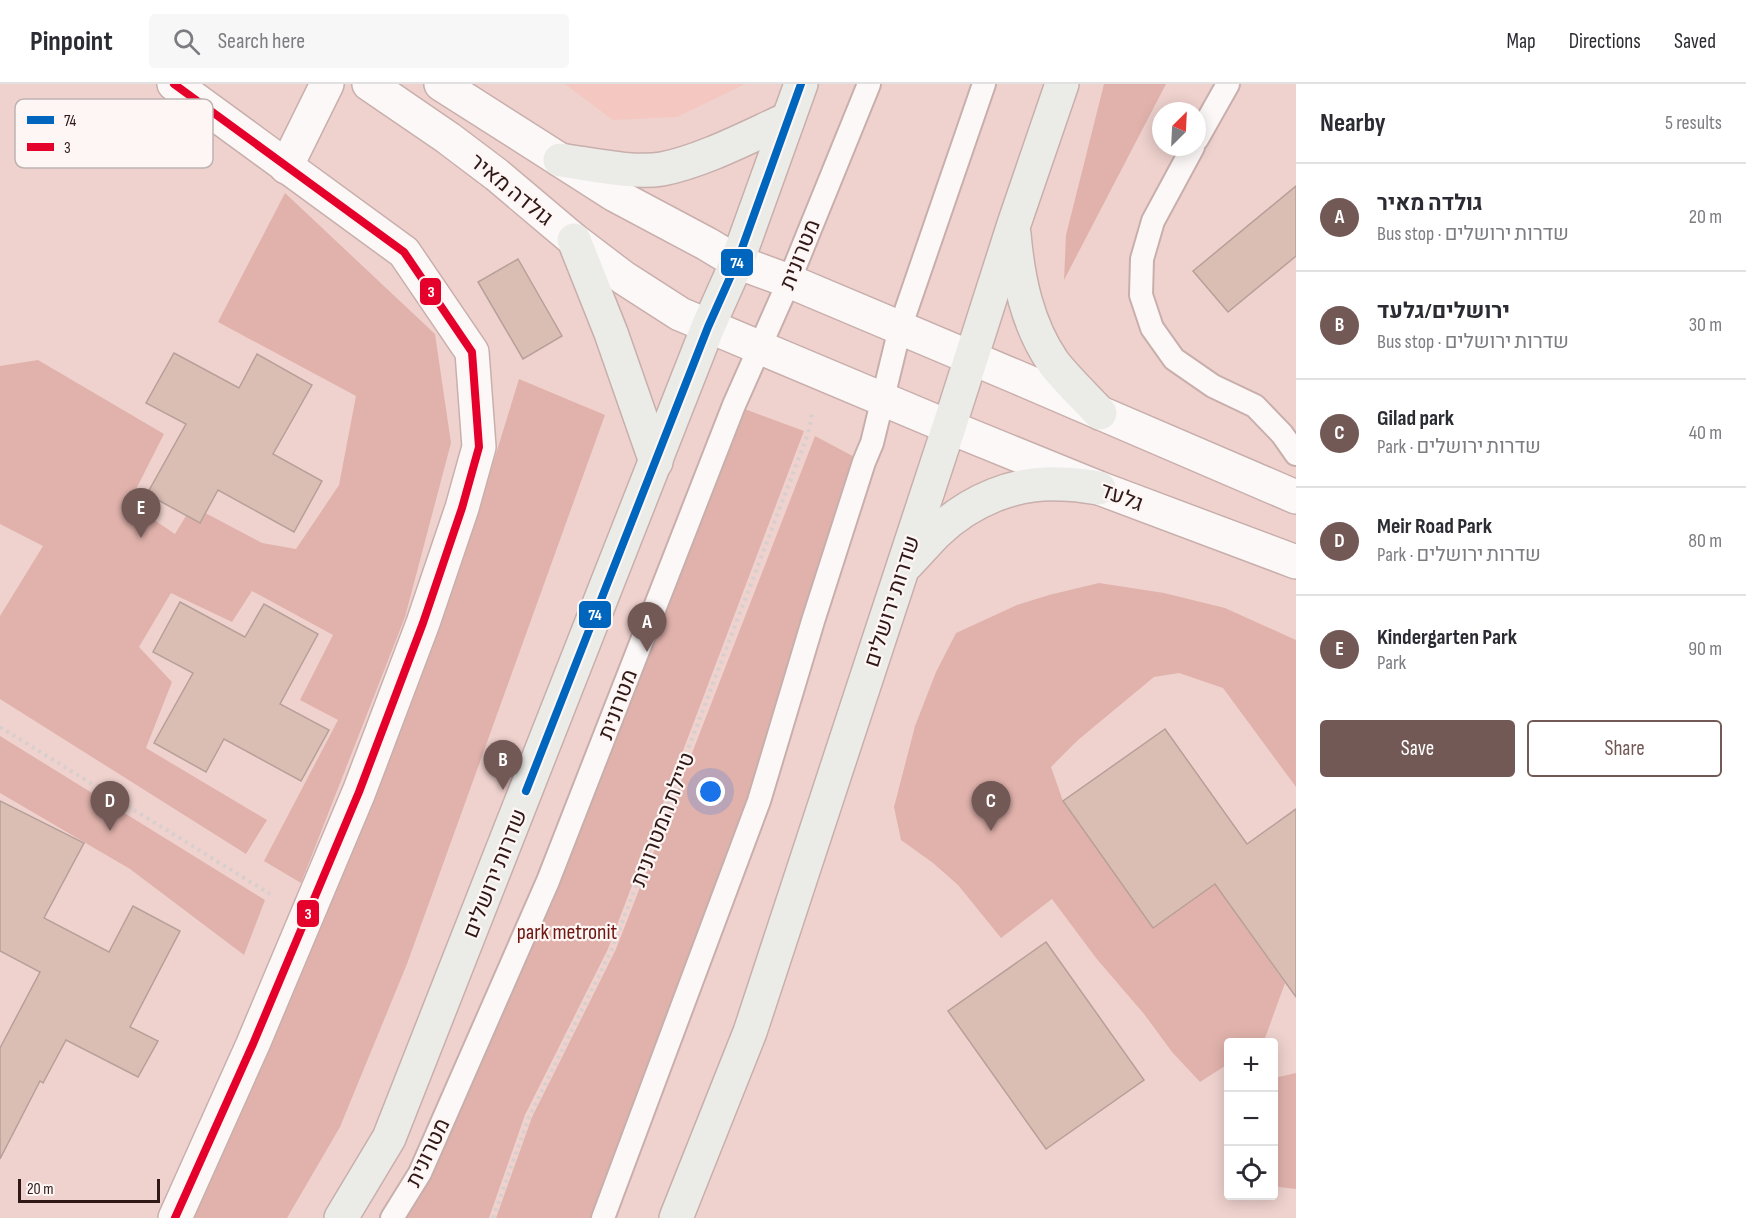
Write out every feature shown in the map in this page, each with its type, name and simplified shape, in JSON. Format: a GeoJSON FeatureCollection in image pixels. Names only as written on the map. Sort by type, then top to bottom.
{"type":"FeatureCollection","features":[{"type":"Feature","properties":{"kind":"main road","name":"שדרות ירושלים"},"geometry":{"type":"LineString","coordinates":[[341,1218],[389,1138],[708,327],[737,262],[801,84]]}},
{"type":"Feature","properties":{"kind":"main road","name":"שדרות ירושלים"},"geometry":{"type":"LineString","coordinates":[[676,1218],[750,1032],[1014,224],[1062,84]]}},
{"type":"Feature","properties":{"kind":"main road"},"geometry":{"type":"LineString","coordinates":[[560,160],[640,170],[662,169],[706,156],[788,119]]}},
{"type":"Feature","properties":{"kind":"main road"},"geometry":{"type":"LineString","coordinates":[[1014,224],[1017,261],[1024,296],[1035,330],[1054,363],[1100,413]]}},
{"type":"Feature","properties":{"kind":"main road"},"geometry":{"type":"LineString","coordinates":[[574,240],[614,342],[656,462]]}},
{"type":"Feature","properties":{"kind":"main road"},"geometry":{"type":"LineString","coordinates":[[900,572],[937,532],[963,511],[991,495],[1026,486],[1060,484],[1099,488]]}},
{"type":"Feature","properties":{"kind":"street"},"geometry":{"type":"LineString","coordinates":[[174,84],[194,99]]}},
{"type":"Feature","properties":{"kind":"street"},"geometry":{"type":"LineString","coordinates":[[286,167],[327,84]]}},
{"type":"Feature","properties":{"kind":"street","name":"גולדה מאיר"},"geometry":{"type":"LineString","coordinates":[[369,84],[448,138],[624,278],[680,314],[949,427]]}},
{"type":"Feature","properties":{"kind":"street","name":"גולדה מאיר"},"geometry":{"type":"LineString","coordinates":[[441,84],[615,195],[737,262],[789,281],[970,358]]}},
{"type":"Feature","properties":{"kind":"street"},"geometry":{"type":"LineString","coordinates":[[176,1218],[253,1044],[359,792],[423,623],[462,508],[479,447],[472,352],[405,252],[213,113]]}},
{"type":"Feature","properties":{"kind":"street"},"geometry":{"type":"LineString","coordinates":[[970,358],[1296,497]]}},
{"type":"Feature","properties":{"kind":"street","name":"גלעד"},"geometry":{"type":"LineString","coordinates":[[949,427],[1099,488],[1296,562]]}},
{"type":"Feature","properties":{"kind":"lane","name":"מטרונית"},"geometry":{"type":"LineString","coordinates":[[392,1218],[420,1173],[548,881],[734,405],[789,281],[868,84]]}},
{"type":"Feature","properties":{"kind":"lane"},"geometry":{"type":"LineString","coordinates":[[603,1218],[759,801],[813,621],[872,443],[900,328],[984,84]]}},
{"type":"Feature","properties":{"kind":"lane"},"geometry":{"type":"LineString","coordinates":[[1206,123],[1228,84]]}},
{"type":"Feature","properties":{"kind":"lane"},"geometry":{"type":"LineString","coordinates":[[1188,156],[1153,221],[1142,259],[1141,295],[1152,328],[1174,359],[1213,386],[1255,406],[1282,434],[1296,454]]}},
{"type":"Feature","properties":{"kind":"path","name":"טיילת המטרונית"},"geometry":{"type":"LineString","coordinates":[[493,1218],[529,1117],[612,949],[808,434],[813,413]]}},
{"type":"Feature","properties":{"kind":"path"},"geometry":{"type":"LineString","coordinates":[[0,727],[306,916]]}},
{"type":"Feature","properties":{"kind":"shaded area"},"geometry":{"type":"Polygon","coordinates":[[[565,84],[745,84],[677,117],[613,120],[565,84]]]}},
{"type":"Feature","properties":{"kind":"green space"},"geometry":{"type":"Polygon","coordinates":[[[1104,84],[1166,84],[1157,102],[1152,102],[1152,111],[1064,280],[1066,235],[1104,84]]]}},
{"type":"Feature","properties":{"kind":"green space"},"geometry":{"type":"Polygon","coordinates":[[[285,193],[435,334],[451,443],[405,617],[301,883],[264,861],[338,720],[300,700],[333,635],[252,591],[232,622],[171,593],[139,647],[172,682],[146,748],[267,820],[246,854],[0,699],[0,616],[43,546],[0,524],[0,366],[38,360],[164,434],[129,503],[175,534],[192,506],[262,543],[296,549],[339,485],[356,396],[218,322],[285,193]]]}},
{"type":"Feature","properties":{"kind":"green space"},"geometry":{"type":"Polygon","coordinates":[[[519,379],[605,415],[407,964],[340,1127],[287,1218],[193,1218],[323,920],[486,486],[519,379]]]}},
{"type":"Feature","properties":{"kind":"green space","name":"park metronit"},"geometry":{"type":"Polygon","coordinates":[[[734,405],[804,431],[608,949],[525,1115],[489,1218],[392,1218],[420,1173],[734,405]]]}},
{"type":"Feature","properties":{"kind":"green space","name":"park metronit"},"geometry":{"type":"Polygon","coordinates":[[[815,436],[864,462],[755,813],[603,1218],[496,1218],[532,1117],[616,949],[815,436]]]}},
{"type":"Feature","properties":{"kind":"green space"},"geometry":{"type":"Polygon","coordinates":[[[1099,583],[1164,593],[1225,608],[1296,640],[1296,787],[1223,688],[1179,673],[1154,677],[1078,740],[1051,767],[1063,801],[1215,884],[1285,983],[1265,1038],[1224,1038],[1224,1067],[1200,1082],[1172,1052],[1052,899],[1001,938],[958,885],[901,840],[894,807],[915,726],[936,672],[956,633],[1017,605],[1099,583]]]}},
{"type":"Feature","properties":{"kind":"green space"},"geometry":{"type":"Polygon","coordinates":[[[0,736],[265,900],[244,955],[130,869],[0,793],[0,736]]]}},
{"type":"Feature","properties":{"kind":"green space"},"geometry":{"type":"Polygon","coordinates":[[[1296,1073],[1296,1189],[1278,1186],[1278,1077],[1296,1073]]]}},
{"type":"Feature","properties":{"kind":"building"},"geometry":{"type":"Polygon","coordinates":[[[1296,186],[1296,256],[1228,312],[1193,271],[1296,186]]]}},
{"type":"Feature","properties":{"kind":"building"},"geometry":{"type":"Polygon","coordinates":[[[518,259],[562,336],[523,359],[478,282],[518,259]]]}},
{"type":"Feature","properties":{"kind":"building"},"geometry":{"type":"Polygon","coordinates":[[[174,353],[239,388],[257,354],[312,385],[273,454],[322,481],[294,532],[218,490],[200,523],[147,494],[186,424],[146,403],[174,353]]]}},
{"type":"Feature","properties":{"kind":"building"},"geometry":{"type":"Polygon","coordinates":[[[180,602],[245,637],[264,604],[318,634],[280,704],[329,730],[301,781],[224,739],[206,772],[154,743],[193,673],[153,652],[180,602]]]}},
{"type":"Feature","properties":{"kind":"building"},"geometry":{"type":"Polygon","coordinates":[[[1165,729],[1247,844],[1296,809],[1296,997],[1215,884],[1153,928],[1063,801],[1165,729]]]}},
{"type":"Feature","properties":{"kind":"building"},"geometry":{"type":"Polygon","coordinates":[[[0,801],[84,843],[44,918],[109,952],[133,906],[180,931],[130,1027],[158,1041],[138,1077],[66,1040],[43,1083],[40,1081],[0,1159],[0,1048],[40,972],[0,951],[0,801]]]}},
{"type":"Feature","properties":{"kind":"building"},"geometry":{"type":"Polygon","coordinates":[[[1046,942],[1144,1080],[1046,1149],[948,1011],[1046,942]]]}},
{"type":"Feature","properties":{"kind":"transit line","name":"3"},"geometry":{"type":"LineString","coordinates":[[174,84],[195,99]]}},
{"type":"Feature","properties":{"kind":"transit line","name":"74"},"geometry":{"type":"LineString","coordinates":[[526,791],[708,327],[737,262],[801,84]]}},
{"type":"Feature","properties":{"kind":"transit line","name":"3"},"geometry":{"type":"LineString","coordinates":[[175,1218],[253,1044],[359,792],[423,623],[462,508],[479,447],[472,352],[404,252],[213,112]]}},
{"type":"Feature","properties":{"kind":"place","name":"Kindergarten Park"},"geometry":{"type":"Point","coordinates":[141,538]}},
{"type":"Feature","properties":{"kind":"place","name":"גולדה מאיר"},"geometry":{"type":"Point","coordinates":[647,652]}},
{"type":"Feature","properties":{"kind":"place","name":"ירושלים/גלעד"},"geometry":{"type":"Point","coordinates":[503,790]}},
{"type":"Feature","properties":{"kind":"place","name":"Meir Road Park"},"geometry":{"type":"Point","coordinates":[110,831]}},
{"type":"Feature","properties":{"kind":"place","name":"Gilad park"},"geometry":{"type":"Point","coordinates":[991,831]}}]}
